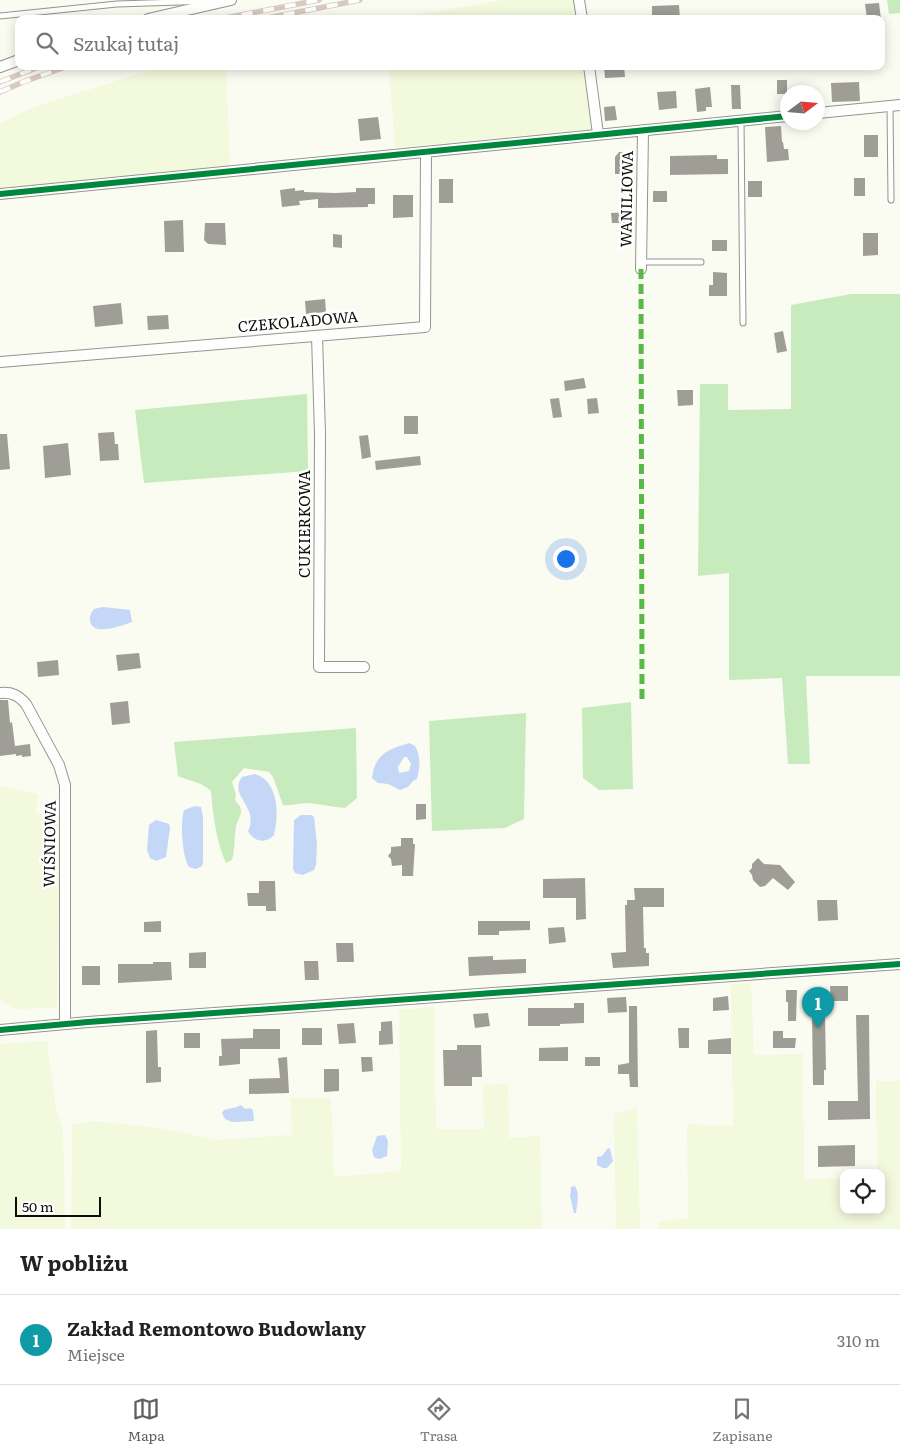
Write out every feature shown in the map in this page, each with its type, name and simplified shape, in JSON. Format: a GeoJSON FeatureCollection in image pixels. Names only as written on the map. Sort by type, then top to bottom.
{"type":"FeatureCollection","features":[{"type":"Feature","properties":{"kind":"street"},"geometry":{"type":"LineString","coordinates":[[165,15],[231,0]]}},
{"type":"Feature","properties":{"kind":"street"},"geometry":{"type":"LineString","coordinates":[[579,0],[581,15]]}},
{"type":"Feature","properties":{"kind":"street"},"geometry":{"type":"LineString","coordinates":[[0,67],[15,61]]}},
{"type":"Feature","properties":{"kind":"street"},"geometry":{"type":"LineString","coordinates":[[590,70],[598,134]]}},
{"type":"Feature","properties":{"kind":"street"},"geometry":{"type":"LineString","coordinates":[[825,112],[895,106]]}},
{"type":"Feature","properties":{"kind":"street"},"geometry":{"type":"LineString","coordinates":[[0,194],[780,117]]}},
{"type":"Feature","properties":{"kind":"street","name":"WANILIOWA"},"geometry":{"type":"LineString","coordinates":[[641,266],[643,130]]}},
{"type":"Feature","properties":{"kind":"street","name":"CZEKOLADOWA"},"geometry":{"type":"LineString","coordinates":[[0,362],[425,327],[426,152]]}},
{"type":"Feature","properties":{"kind":"street","name":"CUKIERKOWA"},"geometry":{"type":"LineString","coordinates":[[317,336],[320,434],[319,668],[364,667]]}},
{"type":"Feature","properties":{"kind":"street","name":"WIŚNIOWA"},"geometry":{"type":"LineString","coordinates":[[0,693],[11,692],[19,696],[26,704],[59,765],[65,785],[65,1024]]}},
{"type":"Feature","properties":{"kind":"street"},"geometry":{"type":"LineString","coordinates":[[0,1030],[900,964]]}},
{"type":"Feature","properties":{"kind":"lane"},"geometry":{"type":"LineString","coordinates":[[0,16],[117,4],[224,0]]}},
{"type":"Feature","properties":{"kind":"lane"},"geometry":{"type":"LineString","coordinates":[[891,200],[895,106]]}},
{"type":"Feature","properties":{"kind":"lane"},"geometry":{"type":"LineString","coordinates":[[741,120],[743,323]]}},
{"type":"Feature","properties":{"kind":"lane"},"geometry":{"type":"LineString","coordinates":[[641,266],[702,262]]}},
{"type":"Feature","properties":{"kind":"green space"},"geometry":{"type":"Polygon","coordinates":[[[502,0],[574,0],[576,15],[416,15],[502,0]]]}},
{"type":"Feature","properties":{"kind":"green space"},"geometry":{"type":"Polygon","coordinates":[[[887,0],[900,0],[900,13],[889,14],[887,0]]]}},
{"type":"Feature","properties":{"kind":"green space"},"geometry":{"type":"Polygon","coordinates":[[[151,70],[226,70],[230,167],[0,188],[0,123],[37,106],[151,70]]]}},
{"type":"Feature","properties":{"kind":"green space"},"geometry":{"type":"Polygon","coordinates":[[[389,70],[584,70],[592,129],[395,148],[389,70]]]}},
{"type":"Feature","properties":{"kind":"green space"},"geometry":{"type":"Polygon","coordinates":[[[851,294],[900,294],[900,676],[806,676],[810,764],[788,764],[782,678],[729,680],[729,573],[698,576],[700,384],[728,384],[728,410],[791,409],[791,305],[851,294]]]}},
{"type":"Feature","properties":{"kind":"green space"},"geometry":{"type":"Polygon","coordinates":[[[307,394],[308,471],[144,483],[135,410],[307,394]]]}},
{"type":"Feature","properties":{"kind":"green space"},"geometry":{"type":"Polygon","coordinates":[[[631,702],[633,789],[599,790],[583,778],[582,708],[631,702]]]}},
{"type":"Feature","properties":{"kind":"green space"},"geometry":{"type":"Polygon","coordinates":[[[526,713],[524,819],[505,828],[432,831],[429,721],[526,713]]]}},
{"type":"Feature","properties":{"kind":"green space"},"geometry":{"type":"Polygon","coordinates":[[[356,728],[357,798],[345,808],[308,803],[283,805],[273,777],[269,772],[244,768],[232,782],[236,795],[235,800],[240,806],[241,811],[236,827],[232,860],[226,863],[217,837],[211,791],[200,784],[178,776],[174,742],[356,728]]]}},
{"type":"Feature","properties":{"kind":"green space"},"geometry":{"type":"Polygon","coordinates":[[[0,786],[37,794],[36,813],[60,816],[57,1008],[14,1009],[0,1000],[0,786]]]}},
{"type":"Feature","properties":{"kind":"green space"},"geometry":{"type":"Polygon","coordinates":[[[751,983],[754,1055],[803,1054],[804,1179],[840,1178],[840,1214],[885,1214],[885,1169],[877,1169],[876,1081],[900,1081],[900,1229],[659,1229],[658,1222],[688,1218],[687,1124],[733,1126],[731,984],[751,983]]]}},
{"type":"Feature","properties":{"kind":"green space"},"geometry":{"type":"Polygon","coordinates":[[[434,1007],[436,1129],[484,1129],[483,1085],[508,1084],[509,1138],[540,1136],[542,1229],[71,1229],[72,1125],[92,1121],[160,1128],[215,1140],[292,1135],[291,1098],[331,1098],[334,1177],[401,1171],[399,1010],[434,1007]]]}},
{"type":"Feature","properties":{"kind":"green space"},"geometry":{"type":"Polygon","coordinates":[[[47,1041],[56,1110],[63,1128],[65,1229],[0,1229],[0,1044],[47,1041]]]}},
{"type":"Feature","properties":{"kind":"green space"},"geometry":{"type":"Polygon","coordinates":[[[637,1108],[640,1229],[616,1229],[614,1114],[637,1108]]]}},
{"type":"Feature","properties":{"kind":"water"},"geometry":{"type":"Polygon","coordinates":[[[103,607],[130,610],[132,622],[108,629],[96,628],[90,620],[91,614],[94,609],[103,607]]]}},
{"type":"Feature","properties":{"kind":"water"},"geometry":{"type":"Polygon","coordinates":[[[409,743],[415,746],[419,758],[419,766],[417,779],[408,787],[400,790],[388,784],[378,783],[372,778],[379,758],[388,751],[409,743]],[[404,757],[398,767],[399,773],[409,771],[411,764],[407,757],[404,757]]]}},
{"type":"Feature","properties":{"kind":"water"},"geometry":{"type":"Polygon","coordinates":[[[255,774],[269,784],[273,791],[277,809],[274,835],[264,841],[253,838],[248,831],[251,823],[250,815],[239,790],[242,777],[255,774]]]}},
{"type":"Feature","properties":{"kind":"water"},"geometry":{"type":"Polygon","coordinates":[[[195,806],[201,807],[203,817],[203,863],[202,866],[196,869],[189,867],[187,862],[183,848],[182,831],[184,810],[195,806]]]}},
{"type":"Feature","properties":{"kind":"water"},"geometry":{"type":"Polygon","coordinates":[[[301,815],[311,815],[314,817],[317,844],[314,870],[303,875],[295,873],[293,869],[294,820],[301,815]]]}},
{"type":"Feature","properties":{"kind":"water"},"geometry":{"type":"Polygon","coordinates":[[[156,820],[169,824],[170,828],[166,857],[156,861],[150,858],[147,850],[149,825],[156,820]]]}},
{"type":"Feature","properties":{"kind":"water"},"geometry":{"type":"Polygon","coordinates":[[[241,1105],[245,1109],[250,1108],[253,1110],[254,1121],[232,1122],[225,1119],[222,1113],[224,1110],[241,1105]]]}},
{"type":"Feature","properties":{"kind":"water"},"geometry":{"type":"Polygon","coordinates":[[[385,1135],[388,1141],[387,1156],[379,1159],[374,1157],[372,1150],[377,1136],[385,1135]]]}},
{"type":"Feature","properties":{"kind":"water"},"geometry":{"type":"Polygon","coordinates":[[[608,1148],[610,1149],[613,1161],[607,1168],[603,1168],[597,1165],[597,1157],[602,1156],[608,1148]]]}},
{"type":"Feature","properties":{"kind":"water"},"geometry":{"type":"Polygon","coordinates":[[[575,1186],[578,1199],[576,1213],[574,1213],[570,1196],[571,1187],[575,1186]]]}},
{"type":"Feature","properties":{"kind":"building"},"geometry":{"type":"Polygon","coordinates":[[[879,3],[880,15],[866,15],[865,4],[879,3]]]}},
{"type":"Feature","properties":{"kind":"building"},"geometry":{"type":"Polygon","coordinates":[[[679,5],[680,15],[652,15],[652,6],[679,5]]]}},
{"type":"Feature","properties":{"kind":"building"},"geometry":{"type":"Polygon","coordinates":[[[604,70],[624,70],[625,77],[605,78],[604,70]]]}},
{"type":"Feature","properties":{"kind":"building"},"geometry":{"type":"Polygon","coordinates":[[[777,80],[787,80],[787,85],[780,85],[780,94],[777,94],[777,80]]]}},
{"type":"Feature","properties":{"kind":"building"},"geometry":{"type":"Polygon","coordinates":[[[859,82],[860,101],[832,102],[831,83],[859,82]]]}},
{"type":"Feature","properties":{"kind":"building"},"geometry":{"type":"Polygon","coordinates":[[[731,85],[740,85],[741,109],[732,109],[731,85]]]}},
{"type":"Feature","properties":{"kind":"building"},"geometry":{"type":"Polygon","coordinates":[[[710,87],[712,107],[706,107],[706,111],[697,112],[695,89],[710,87]]]}},
{"type":"Feature","properties":{"kind":"building"},"geometry":{"type":"Polygon","coordinates":[[[676,91],[677,108],[659,110],[657,92],[676,91]]]}},
{"type":"Feature","properties":{"kind":"building"},"geometry":{"type":"Polygon","coordinates":[[[615,106],[617,120],[605,121],[604,107],[615,106]]]}},
{"type":"Feature","properties":{"kind":"building"},"geometry":{"type":"Polygon","coordinates":[[[378,117],[381,139],[360,141],[358,119],[378,117]]]}},
{"type":"Feature","properties":{"kind":"building"},"geometry":{"type":"Polygon","coordinates":[[[780,126],[782,142],[784,149],[788,149],[789,160],[767,162],[765,127],[780,126]]]}},
{"type":"Feature","properties":{"kind":"building"},"geometry":{"type":"Polygon","coordinates":[[[864,135],[878,135],[878,157],[864,157],[864,135]]]}},
{"type":"Feature","properties":{"kind":"building"},"geometry":{"type":"Polygon","coordinates":[[[619,152],[625,152],[630,157],[634,157],[634,174],[615,174],[615,157],[619,152]]]}},
{"type":"Feature","properties":{"kind":"building"},"geometry":{"type":"Polygon","coordinates":[[[717,155],[717,159],[728,159],[728,174],[670,175],[670,156],[717,155]]]}},
{"type":"Feature","properties":{"kind":"building"},"geometry":{"type":"Polygon","coordinates":[[[854,178],[865,178],[865,196],[854,196],[854,178]]]}},
{"type":"Feature","properties":{"kind":"building"},"geometry":{"type":"Polygon","coordinates":[[[439,179],[453,179],[453,203],[439,203],[439,179]]]}},
{"type":"Feature","properties":{"kind":"building"},"geometry":{"type":"Polygon","coordinates":[[[748,181],[762,181],[762,197],[748,197],[748,181]]]}},
{"type":"Feature","properties":{"kind":"building"},"geometry":{"type":"Polygon","coordinates":[[[295,188],[295,191],[336,193],[356,192],[356,188],[375,188],[375,204],[368,204],[368,207],[318,208],[318,199],[299,201],[300,205],[282,207],[280,190],[295,188]]]}},
{"type":"Feature","properties":{"kind":"building"},"geometry":{"type":"Polygon","coordinates":[[[653,191],[667,191],[667,202],[653,202],[653,191]]]}},
{"type":"Feature","properties":{"kind":"building"},"geometry":{"type":"Polygon","coordinates":[[[393,195],[413,195],[413,217],[393,218],[393,195]]]}},
{"type":"Feature","properties":{"kind":"building"},"geometry":{"type":"Polygon","coordinates":[[[629,212],[629,223],[612,223],[611,213],[629,212]]]}},
{"type":"Feature","properties":{"kind":"building"},"geometry":{"type":"Polygon","coordinates":[[[183,220],[184,252],[165,252],[164,221],[183,220]]]}},
{"type":"Feature","properties":{"kind":"building"},"geometry":{"type":"Polygon","coordinates":[[[205,223],[225,223],[226,245],[208,244],[204,240],[205,223]]]}},
{"type":"Feature","properties":{"kind":"building"},"geometry":{"type":"Polygon","coordinates":[[[863,233],[878,233],[878,255],[863,256],[863,233]]]}},
{"type":"Feature","properties":{"kind":"building"},"geometry":{"type":"Polygon","coordinates":[[[333,234],[342,235],[342,248],[333,247],[333,234]]]}},
{"type":"Feature","properties":{"kind":"building"},"geometry":{"type":"Polygon","coordinates":[[[712,240],[727,240],[727,251],[712,251],[712,240]]]}},
{"type":"Feature","properties":{"kind":"building"},"geometry":{"type":"Polygon","coordinates":[[[713,272],[727,273],[727,296],[709,296],[709,285],[713,285],[713,272]]]}},
{"type":"Feature","properties":{"kind":"building"},"geometry":{"type":"Polygon","coordinates":[[[325,299],[326,312],[306,314],[305,301],[325,299]]]}},
{"type":"Feature","properties":{"kind":"building"},"geometry":{"type":"Polygon","coordinates":[[[121,303],[123,324],[95,327],[93,306],[121,303]]]}},
{"type":"Feature","properties":{"kind":"building"},"geometry":{"type":"Polygon","coordinates":[[[168,315],[169,329],[148,330],[147,316],[168,315]]]}},
{"type":"Feature","properties":{"kind":"building"},"geometry":{"type":"Polygon","coordinates":[[[783,331],[787,351],[777,353],[774,333],[783,331]]]}},
{"type":"Feature","properties":{"kind":"building"},"geometry":{"type":"Polygon","coordinates":[[[584,378],[586,388],[565,391],[564,381],[584,378]]]}},
{"type":"Feature","properties":{"kind":"building"},"geometry":{"type":"Polygon","coordinates":[[[677,390],[693,390],[693,405],[678,406],[677,390]]]}},
{"type":"Feature","properties":{"kind":"building"},"geometry":{"type":"Polygon","coordinates":[[[559,398],[562,417],[553,418],[550,399],[559,398]]]}},
{"type":"Feature","properties":{"kind":"building"},"geometry":{"type":"Polygon","coordinates":[[[597,398],[599,413],[588,414],[587,399],[597,398]]]}},
{"type":"Feature","properties":{"kind":"building"},"geometry":{"type":"Polygon","coordinates":[[[404,416],[418,416],[418,434],[404,434],[404,416]]]}},
{"type":"Feature","properties":{"kind":"building"},"geometry":{"type":"Polygon","coordinates":[[[114,432],[115,444],[118,444],[119,460],[100,461],[98,433],[114,432]]]}},
{"type":"Feature","properties":{"kind":"building"},"geometry":{"type":"Polygon","coordinates":[[[0,434],[7,434],[10,469],[0,470],[0,434]]]}},
{"type":"Feature","properties":{"kind":"building"},"geometry":{"type":"Polygon","coordinates":[[[368,435],[371,457],[362,459],[359,436],[368,435]]]}},
{"type":"Feature","properties":{"kind":"building"},"geometry":{"type":"Polygon","coordinates":[[[68,443],[71,475],[45,478],[43,446],[68,443]]]}},
{"type":"Feature","properties":{"kind":"building"},"geometry":{"type":"Polygon","coordinates":[[[420,456],[421,465],[376,470],[375,461],[420,456]]]}},
{"type":"Feature","properties":{"kind":"building"},"geometry":{"type":"Polygon","coordinates":[[[139,653],[141,668],[118,671],[116,655],[139,653]]]}},
{"type":"Feature","properties":{"kind":"building"},"geometry":{"type":"Polygon","coordinates":[[[58,660],[59,675],[38,677],[37,662],[58,660]]]}},
{"type":"Feature","properties":{"kind":"building"},"geometry":{"type":"Polygon","coordinates":[[[0,700],[8,700],[15,746],[30,744],[31,756],[22,757],[22,755],[16,756],[16,754],[0,756],[0,700]]]}},
{"type":"Feature","properties":{"kind":"building"},"geometry":{"type":"Polygon","coordinates":[[[128,701],[130,723],[112,725],[110,703],[128,701]]]}},
{"type":"Feature","properties":{"kind":"building"},"geometry":{"type":"Polygon","coordinates":[[[416,804],[426,804],[426,819],[416,820],[416,804]]]}},
{"type":"Feature","properties":{"kind":"building"},"geometry":{"type":"Polygon","coordinates":[[[401,838],[413,838],[413,844],[415,844],[413,876],[402,876],[402,865],[392,866],[391,859],[388,856],[391,852],[391,847],[401,846],[401,838]]]}},
{"type":"Feature","properties":{"kind":"building"},"geometry":{"type":"Polygon","coordinates":[[[758,858],[764,864],[780,865],[795,882],[788,890],[773,878],[765,886],[760,887],[753,880],[749,871],[752,868],[752,864],[758,858]]]}},
{"type":"Feature","properties":{"kind":"building"},"geometry":{"type":"Polygon","coordinates":[[[585,878],[586,919],[576,920],[576,898],[543,898],[543,879],[585,878]]]}},
{"type":"Feature","properties":{"kind":"building"},"geometry":{"type":"Polygon","coordinates":[[[259,881],[275,881],[276,911],[266,911],[266,906],[248,906],[247,893],[259,893],[259,881]]]}},
{"type":"Feature","properties":{"kind":"building"},"geometry":{"type":"Polygon","coordinates":[[[634,888],[664,888],[664,907],[643,907],[644,948],[646,948],[646,953],[649,953],[649,966],[613,968],[611,953],[626,952],[625,905],[627,905],[627,900],[635,900],[634,888]]]}},
{"type":"Feature","properties":{"kind":"building"},"geometry":{"type":"Polygon","coordinates":[[[817,900],[837,900],[838,920],[818,921],[817,900]]]}},
{"type":"Feature","properties":{"kind":"building"},"geometry":{"type":"Polygon","coordinates":[[[161,921],[161,932],[144,932],[144,922],[161,921]]]}},
{"type":"Feature","properties":{"kind":"building"},"geometry":{"type":"Polygon","coordinates":[[[478,921],[530,921],[530,930],[499,931],[499,935],[478,935],[478,921]]]}},
{"type":"Feature","properties":{"kind":"building"},"geometry":{"type":"Polygon","coordinates":[[[564,927],[566,942],[549,944],[548,928],[564,927]]]}},
{"type":"Feature","properties":{"kind":"building"},"geometry":{"type":"Polygon","coordinates":[[[336,943],[353,943],[354,962],[337,962],[336,943]]]}},
{"type":"Feature","properties":{"kind":"building"},"geometry":{"type":"Polygon","coordinates":[[[206,952],[206,968],[189,968],[189,953],[206,952]]]}},
{"type":"Feature","properties":{"kind":"building"},"geometry":{"type":"Polygon","coordinates":[[[493,956],[493,960],[526,959],[526,973],[469,976],[468,957],[493,956]]]}},
{"type":"Feature","properties":{"kind":"building"},"geometry":{"type":"Polygon","coordinates":[[[304,961],[318,961],[319,980],[305,980],[304,961]]]}},
{"type":"Feature","properties":{"kind":"building"},"geometry":{"type":"Polygon","coordinates":[[[153,962],[171,962],[172,980],[118,983],[118,964],[153,964],[153,962]]]}},
{"type":"Feature","properties":{"kind":"building"},"geometry":{"type":"Polygon","coordinates":[[[82,966],[100,966],[100,985],[82,985],[82,966]]]}},
{"type":"Feature","properties":{"kind":"building"},"geometry":{"type":"Polygon","coordinates":[[[830,986],[848,986],[848,1001],[831,1001],[830,986]]]}},
{"type":"Feature","properties":{"kind":"building"},"geometry":{"type":"Polygon","coordinates":[[[786,990],[797,990],[796,1021],[788,1021],[786,990]]]}},
{"type":"Feature","properties":{"kind":"building"},"geometry":{"type":"Polygon","coordinates":[[[728,996],[729,1010],[713,1011],[713,998],[728,996]]]}},
{"type":"Feature","properties":{"kind":"building"},"geometry":{"type":"Polygon","coordinates":[[[626,997],[627,1012],[608,1013],[607,998],[626,997]]]}},
{"type":"Feature","properties":{"kind":"building"},"geometry":{"type":"Polygon","coordinates":[[[574,1003],[584,1003],[584,1023],[560,1024],[560,1026],[528,1026],[528,1008],[574,1008],[574,1003]]]}},
{"type":"Feature","properties":{"kind":"building"},"geometry":{"type":"Polygon","coordinates":[[[629,1006],[637,1006],[638,1087],[630,1087],[629,1074],[618,1074],[618,1065],[629,1063],[629,1006]]]}},
{"type":"Feature","properties":{"kind":"building"},"geometry":{"type":"Polygon","coordinates":[[[488,1013],[490,1026],[475,1028],[473,1014],[488,1013]]]}},
{"type":"Feature","properties":{"kind":"building"},"geometry":{"type":"Polygon","coordinates":[[[812,1014],[825,1014],[826,1070],[824,1070],[824,1085],[813,1085],[812,1014]]]}},
{"type":"Feature","properties":{"kind":"building"},"geometry":{"type":"Polygon","coordinates":[[[856,1015],[869,1015],[870,1119],[828,1120],[828,1101],[858,1101],[856,1015]]]}},
{"type":"Feature","properties":{"kind":"building"},"geometry":{"type":"Polygon","coordinates":[[[392,1021],[393,1044],[379,1045],[381,1022],[392,1021]]]}},
{"type":"Feature","properties":{"kind":"building"},"geometry":{"type":"Polygon","coordinates":[[[354,1023],[356,1043],[339,1044],[337,1024],[354,1023]]]}},
{"type":"Feature","properties":{"kind":"building"},"geometry":{"type":"Polygon","coordinates":[[[302,1028],[322,1028],[322,1045],[302,1045],[302,1028]]]}},
{"type":"Feature","properties":{"kind":"building"},"geometry":{"type":"Polygon","coordinates":[[[678,1028],[689,1028],[689,1048],[679,1048],[678,1028]]]}},
{"type":"Feature","properties":{"kind":"building"},"geometry":{"type":"Polygon","coordinates":[[[253,1029],[280,1029],[280,1049],[240,1049],[240,1064],[219,1066],[219,1056],[222,1056],[221,1039],[253,1038],[253,1029]]]}},
{"type":"Feature","properties":{"kind":"building"},"geometry":{"type":"Polygon","coordinates":[[[157,1030],[158,1067],[161,1067],[161,1082],[146,1083],[146,1031],[157,1030]]]}},
{"type":"Feature","properties":{"kind":"building"},"geometry":{"type":"Polygon","coordinates":[[[773,1031],[783,1031],[783,1038],[796,1038],[795,1048],[773,1048],[773,1031]]]}},
{"type":"Feature","properties":{"kind":"building"},"geometry":{"type":"Polygon","coordinates":[[[184,1033],[200,1033],[200,1048],[184,1048],[184,1033]]]}},
{"type":"Feature","properties":{"kind":"building"},"geometry":{"type":"Polygon","coordinates":[[[731,1038],[731,1054],[708,1054],[708,1040],[731,1038]]]}},
{"type":"Feature","properties":{"kind":"building"},"geometry":{"type":"Polygon","coordinates":[[[457,1045],[481,1045],[482,1077],[472,1077],[472,1086],[444,1086],[443,1050],[457,1050],[457,1045]]]}},
{"type":"Feature","properties":{"kind":"building"},"geometry":{"type":"Polygon","coordinates":[[[568,1047],[568,1061],[539,1061],[539,1048],[568,1047]]]}},
{"type":"Feature","properties":{"kind":"building"},"geometry":{"type":"Polygon","coordinates":[[[287,1057],[289,1093],[249,1094],[249,1079],[280,1078],[278,1058],[287,1057]]]}},
{"type":"Feature","properties":{"kind":"building"},"geometry":{"type":"Polygon","coordinates":[[[361,1057],[372,1057],[373,1071],[362,1072],[361,1057]]]}},
{"type":"Feature","properties":{"kind":"building"},"geometry":{"type":"Polygon","coordinates":[[[585,1057],[600,1057],[600,1066],[585,1066],[585,1057]]]}},
{"type":"Feature","properties":{"kind":"building"},"geometry":{"type":"Polygon","coordinates":[[[324,1069],[339,1069],[339,1091],[324,1092],[324,1069]]]}},
{"type":"Feature","properties":{"kind":"building"},"geometry":{"type":"Polygon","coordinates":[[[855,1145],[855,1166],[818,1167],[818,1146],[855,1145]]]}},
{"type":"Feature","properties":{"kind":"railway"},"geometry":{"type":"LineString","coordinates":[[241,15],[319,0]]}},
{"type":"Feature","properties":{"kind":"railway"},"geometry":{"type":"LineString","coordinates":[[283,15],[360,0]]}},
{"type":"Feature","properties":{"kind":"railway"},"geometry":{"type":"LineString","coordinates":[[0,82],[31,70]]}},
{"type":"Feature","properties":{"kind":"railway"},"geometry":{"type":"LineString","coordinates":[[0,92],[57,70]]}},
{"type":"Feature","properties":{"kind":"marked path"},"geometry":{"type":"LineString","coordinates":[[641,269],[642,699]]}},
{"type":"Feature","properties":{"kind":"cycle path"},"geometry":{"type":"LineString","coordinates":[[0,194],[780,117]]}},
{"type":"Feature","properties":{"kind":"cycle path"},"geometry":{"type":"LineString","coordinates":[[0,1030],[88,1022],[900,964]]}},
{"type":"Feature","properties":{"kind":"place","name":"Zakład Remontowo Budowlany"},"geometry":{"type":"Point","coordinates":[818,1028]}}]}
